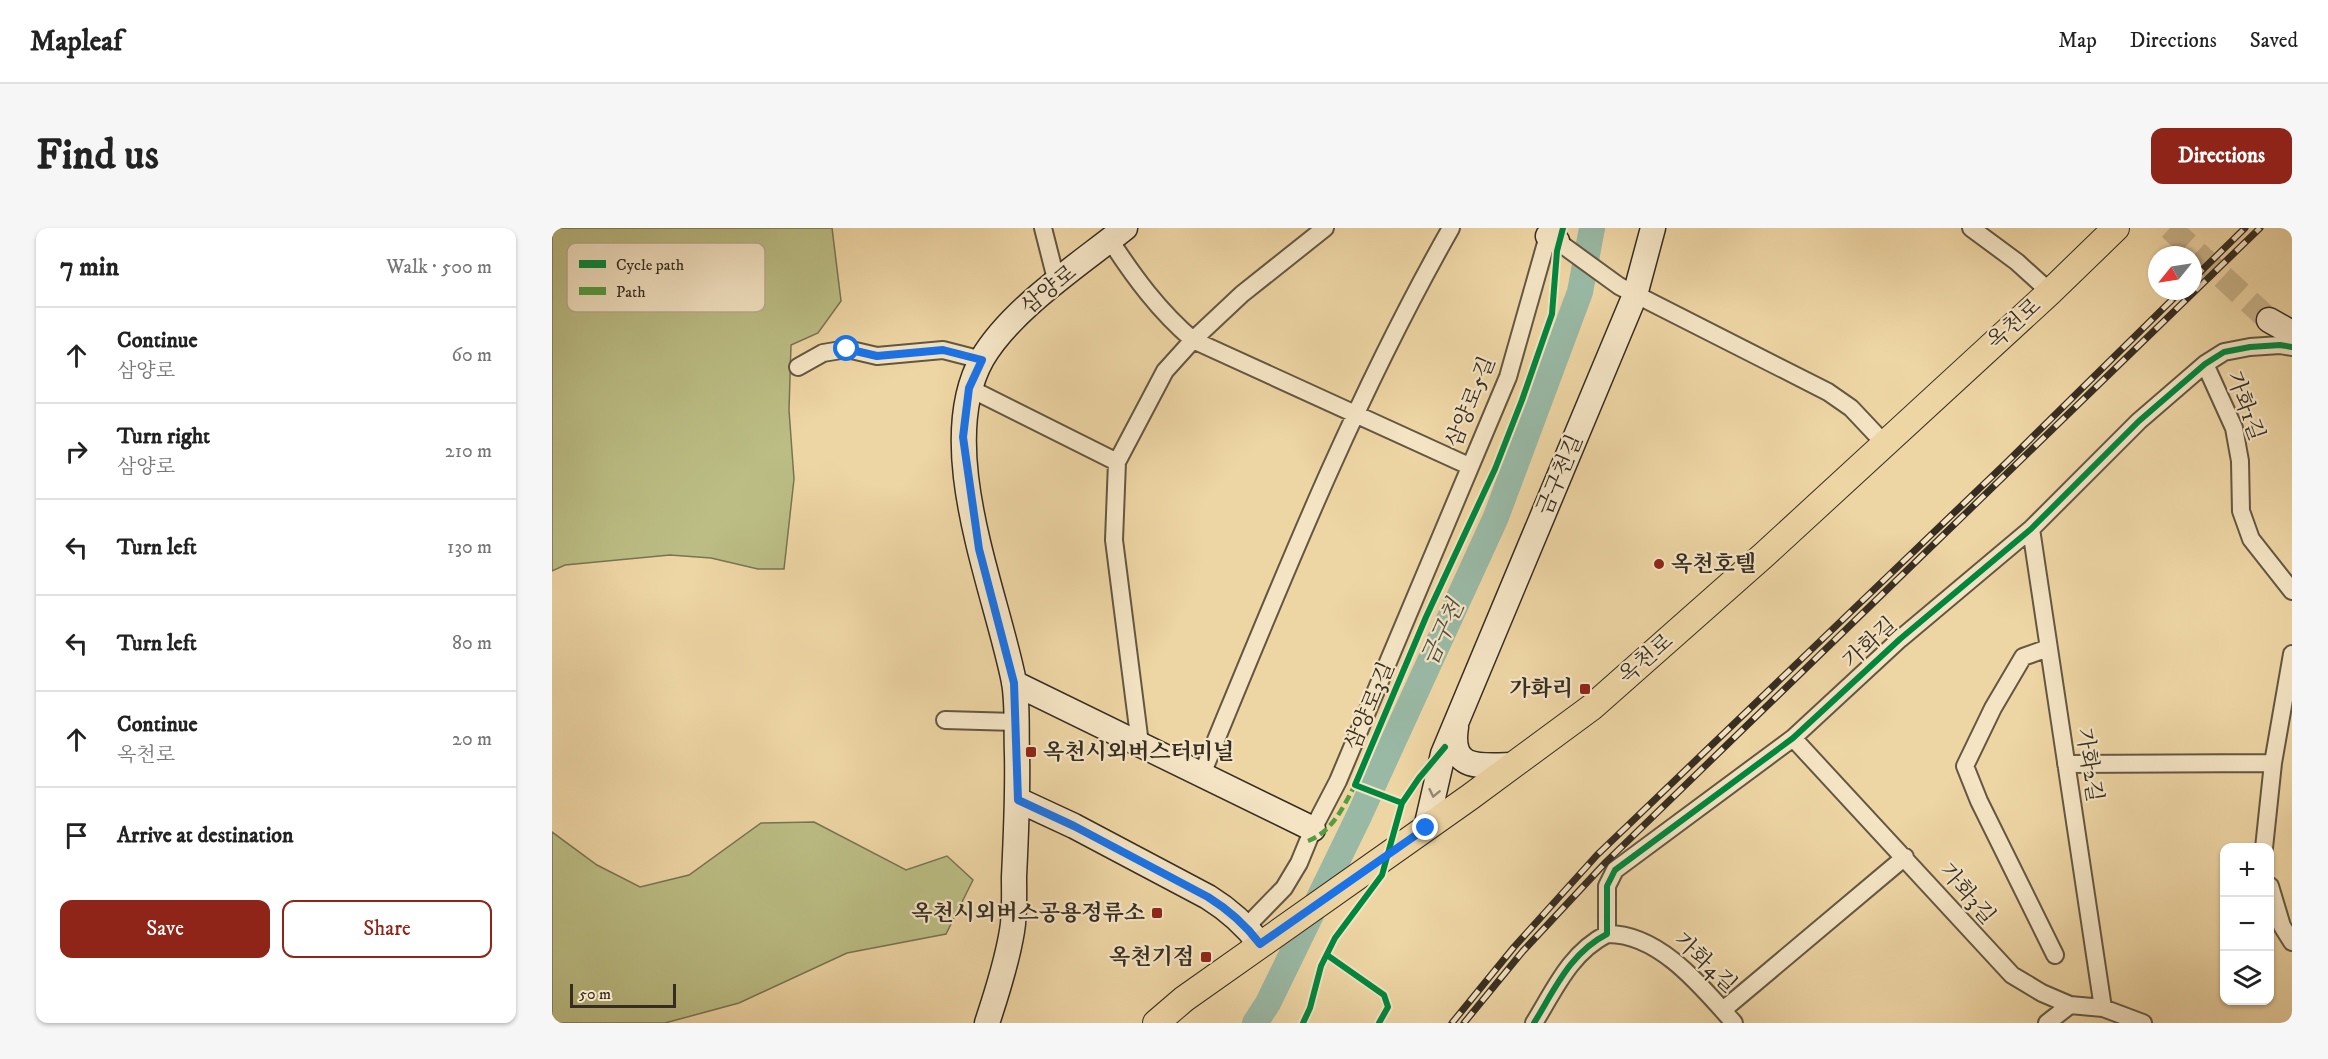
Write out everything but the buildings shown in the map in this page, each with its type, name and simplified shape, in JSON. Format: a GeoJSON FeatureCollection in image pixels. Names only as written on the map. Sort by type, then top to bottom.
{"type":"FeatureCollection","features":[{"type":"Feature","properties":{"kind":"main road","name":"옥천로"},"geometry":{"type":"LineString","coordinates":[[1254,935],[1391,854],[1592,707],[1765,554],[2050,292],[2115,228]]}},
{"type":"Feature","properties":{"kind":"main road"},"geometry":{"type":"LineString","coordinates":[[1156,1023],[1254,935]]}},
{"type":"Feature","properties":{"kind":"street"},"geometry":{"type":"LineString","coordinates":[[1043,228],[1057,283]]}},
{"type":"Feature","properties":{"kind":"street"},"geometry":{"type":"LineString","coordinates":[[1140,744],[1114,540],[1117,462],[1166,371],[1193,340],[1242,294],[1325,228]]}},
{"type":"Feature","properties":{"kind":"street"},"geometry":{"type":"LineString","coordinates":[[1202,774],[1288,566],[1357,414],[1418,286],[1451,228]]}},
{"type":"Feature","properties":{"kind":"street","name":"금구천길"},"geometry":{"type":"LineString","coordinates":[[1426,828],[1443,754],[1653,228]]}},
{"type":"Feature","properties":{"kind":"street"},"geometry":{"type":"LineString","coordinates":[[1971,228],[2017,262],[2050,292]]}},
{"type":"Feature","properties":{"kind":"street"},"geometry":{"type":"LineString","coordinates":[[1547,233],[1627,290],[1828,392],[1851,408],[1884,443]]}},
{"type":"Feature","properties":{"kind":"street","name":"삼양로5길"},"geometry":{"type":"LineString","coordinates":[[1118,234],[1133,276],[1159,307],[1193,340],[1469,466],[1508,377],[1547,233]]}},
{"type":"Feature","properties":{"kind":"street","name":"삼양로"},"geometry":{"type":"LineString","coordinates":[[987,1023],[997,994],[1013,929],[1018,800],[1016,722],[1014,683],[979,549],[966,474],[963,437],[969,388],[982,360],[1001,332],[1024,309],[1118,234]]}},
{"type":"Feature","properties":{"kind":"street"},"geometry":{"type":"LineString","coordinates":[[2269,320],[2292,333]]}},
{"type":"Feature","properties":{"kind":"street","name":"가화길"},"geometry":{"type":"LineString","coordinates":[[1607,934],[1607,886],[1615,870],[1793,738],[1900,639],[2031,529],[2139,421],[2205,364],[2224,352],[2280,345],[2292,347]]}},
{"type":"Feature","properties":{"kind":"street"},"geometry":{"type":"LineString","coordinates":[[798,367],[823,353],[847,349],[877,356],[943,350],[982,360]]}},
{"type":"Feature","properties":{"kind":"street","name":"가화1길"},"geometry":{"type":"LineString","coordinates":[[2205,364],[2234,428],[2240,462],[2241,511],[2252,539],[2292,591]]}},
{"type":"Feature","properties":{"kind":"street"},"geometry":{"type":"LineString","coordinates":[[969,388],[1117,462]]}},
{"type":"Feature","properties":{"kind":"street","name":"삼양로3길"},"geometry":{"type":"LineString","coordinates":[[1254,935],[1268,907],[1284,888],[1299,863],[1313,829],[1338,781],[1469,466]]}},
{"type":"Feature","properties":{"kind":"street","name":"가화2길"},"geometry":{"type":"LineString","coordinates":[[2031,529],[2103,1008]]}},
{"type":"Feature","properties":{"kind":"street"},"geometry":{"type":"LineString","coordinates":[[2048,648],[2023,657],[1993,708],[1965,766],[1979,801],[2055,955]]}},
{"type":"Feature","properties":{"kind":"street"},"geometry":{"type":"LineString","coordinates":[[2265,843],[2273,763],[2292,654]]}},
{"type":"Feature","properties":{"kind":"street"},"geometry":{"type":"LineString","coordinates":[[1014,683],[1313,829]]}},
{"type":"Feature","properties":{"kind":"street"},"geometry":{"type":"LineString","coordinates":[[1457,719],[1453,743],[1456,753],[1463,762],[1475,765],[1513,765]]}},
{"type":"Feature","properties":{"kind":"street"},"geometry":{"type":"LineString","coordinates":[[945,720],[1016,722]]}},
{"type":"Feature","properties":{"kind":"street","name":"가화3길"},"geometry":{"type":"LineString","coordinates":[[1793,738],[2012,975],[2042,993],[2070,1005],[2103,1008],[2143,1023]]}},
{"type":"Feature","properties":{"kind":"street"},"geometry":{"type":"LineString","coordinates":[[2066,764],[2273,763]]}},
{"type":"Feature","properties":{"kind":"street"},"geometry":{"type":"LineString","coordinates":[[1018,800],[1074,826],[1208,897],[1227,909],[1254,935]]}},
{"type":"Feature","properties":{"kind":"street"},"geometry":{"type":"LineString","coordinates":[[1729,1017],[1905,857]]}},
{"type":"Feature","properties":{"kind":"street"},"geometry":{"type":"LineString","coordinates":[[2273,897],[2282,926],[2292,942]]}},
{"type":"Feature","properties":{"kind":"street"},"geometry":{"type":"LineString","coordinates":[[1534,1023],[1568,966],[1580,952],[1607,934]]}},
{"type":"Feature","properties":{"kind":"street","name":"가화4길"},"geometry":{"type":"LineString","coordinates":[[1607,934],[1621,934],[1658,948],[1729,1017]]}},
{"type":"Feature","properties":{"kind":"street"},"geometry":{"type":"LineString","coordinates":[[2047,1023],[2070,1005]]}},
{"type":"Feature","properties":{"kind":"green space"},"geometry":{"type":"Polygon","coordinates":[[[552,228],[832,228],[841,301],[818,333],[791,345],[789,410],[794,479],[784,569],[758,569],[711,558],[670,555],[565,565],[552,571],[552,228]]]}},
{"type":"Feature","properties":{"kind":"green space"},"geometry":{"type":"Polygon","coordinates":[[[814,822],[906,870],[947,856],[973,880],[946,934],[847,953],[739,1003],[665,1023],[552,1023],[552,832],[597,865],[640,887],[689,875],[761,823],[814,822]]]}},
{"type":"Feature","properties":{"kind":"waterway","name":"금구천"},"geometry":{"type":"LineString","coordinates":[[1255,1023],[1268,1003],[1359,816],[1496,517],[1580,292],[1592,228]]}},
{"type":"Feature","properties":{"kind":"tunnel"},"geometry":{"type":"LineString","coordinates":[[2170,228],[2269,320]]}},
{"type":"Feature","properties":{"kind":"railway"},"geometry":{"type":"LineString","coordinates":[[2202,270],[2245,228]]}},
{"type":"Feature","properties":{"kind":"railway"},"geometry":{"type":"LineString","coordinates":[[1464,1023],[1523,951],[1606,862],[2260,228]]}},
{"type":"Feature","properties":{"kind":"railway"},"geometry":{"type":"LineString","coordinates":[[1452,1023],[1514,947],[1597,855],[2006,463],[2172,300]]}},
{"type":"Feature","properties":{"kind":"marked path"},"geometry":{"type":"LineString","coordinates":[[1308,841],[1317,837],[1331,825],[1355,785]]}},
{"type":"Feature","properties":{"kind":"cycle path"},"geometry":{"type":"LineString","coordinates":[[1402,803],[1355,785],[1426,617],[1495,469],[1522,400],[1552,314],[1557,251],[1563,228]]}},
{"type":"Feature","properties":{"kind":"cycle path"},"geometry":{"type":"LineString","coordinates":[[1534,1023],[1573,962],[1583,951],[1607,934],[1607,886],[1615,870],[1793,738],[1900,639],[2031,529],[2139,421],[2205,364],[2224,352],[2250,347],[2280,345],[2292,347]]}},
{"type":"Feature","properties":{"kind":"cycle path"},"geometry":{"type":"LineString","coordinates":[[1303,1023],[1310,1008],[1321,966],[1335,938],[1382,875],[1402,803],[1445,747]]}},
{"type":"Feature","properties":{"kind":"cycle path"},"geometry":{"type":"LineString","coordinates":[[1327,955],[1384,995],[1388,1007],[1379,1023]]}},
{"type":"Feature","properties":{"kind":"place","name":"옥천호텔"},"geometry":{"type":"Point","coordinates":[1659,564]}},
{"type":"Feature","properties":{"kind":"place","name":"가화리"},"geometry":{"type":"Point","coordinates":[1585,689]}},
{"type":"Feature","properties":{"kind":"place","name":"옥천시외버스터미널"},"geometry":{"type":"Point","coordinates":[1031,752]}},
{"type":"Feature","properties":{"kind":"place","name":"옥천시외버스공용정류소"},"geometry":{"type":"Point","coordinates":[1157,913]}},
{"type":"Feature","properties":{"kind":"place","name":"옥천기점"},"geometry":{"type":"Point","coordinates":[1206,957]}},
{"type":"Feature","properties":{"kind":"route"},"geometry":{"type":"LineString","coordinates":[[847,349],[877,356],[943,350],[982,360],[969,388],[963,437],[966,474],[979,549],[1014,683],[1018,800],[1074,826],[1208,897],[1247,926],[1260,944],[1426,828]]}}]}
